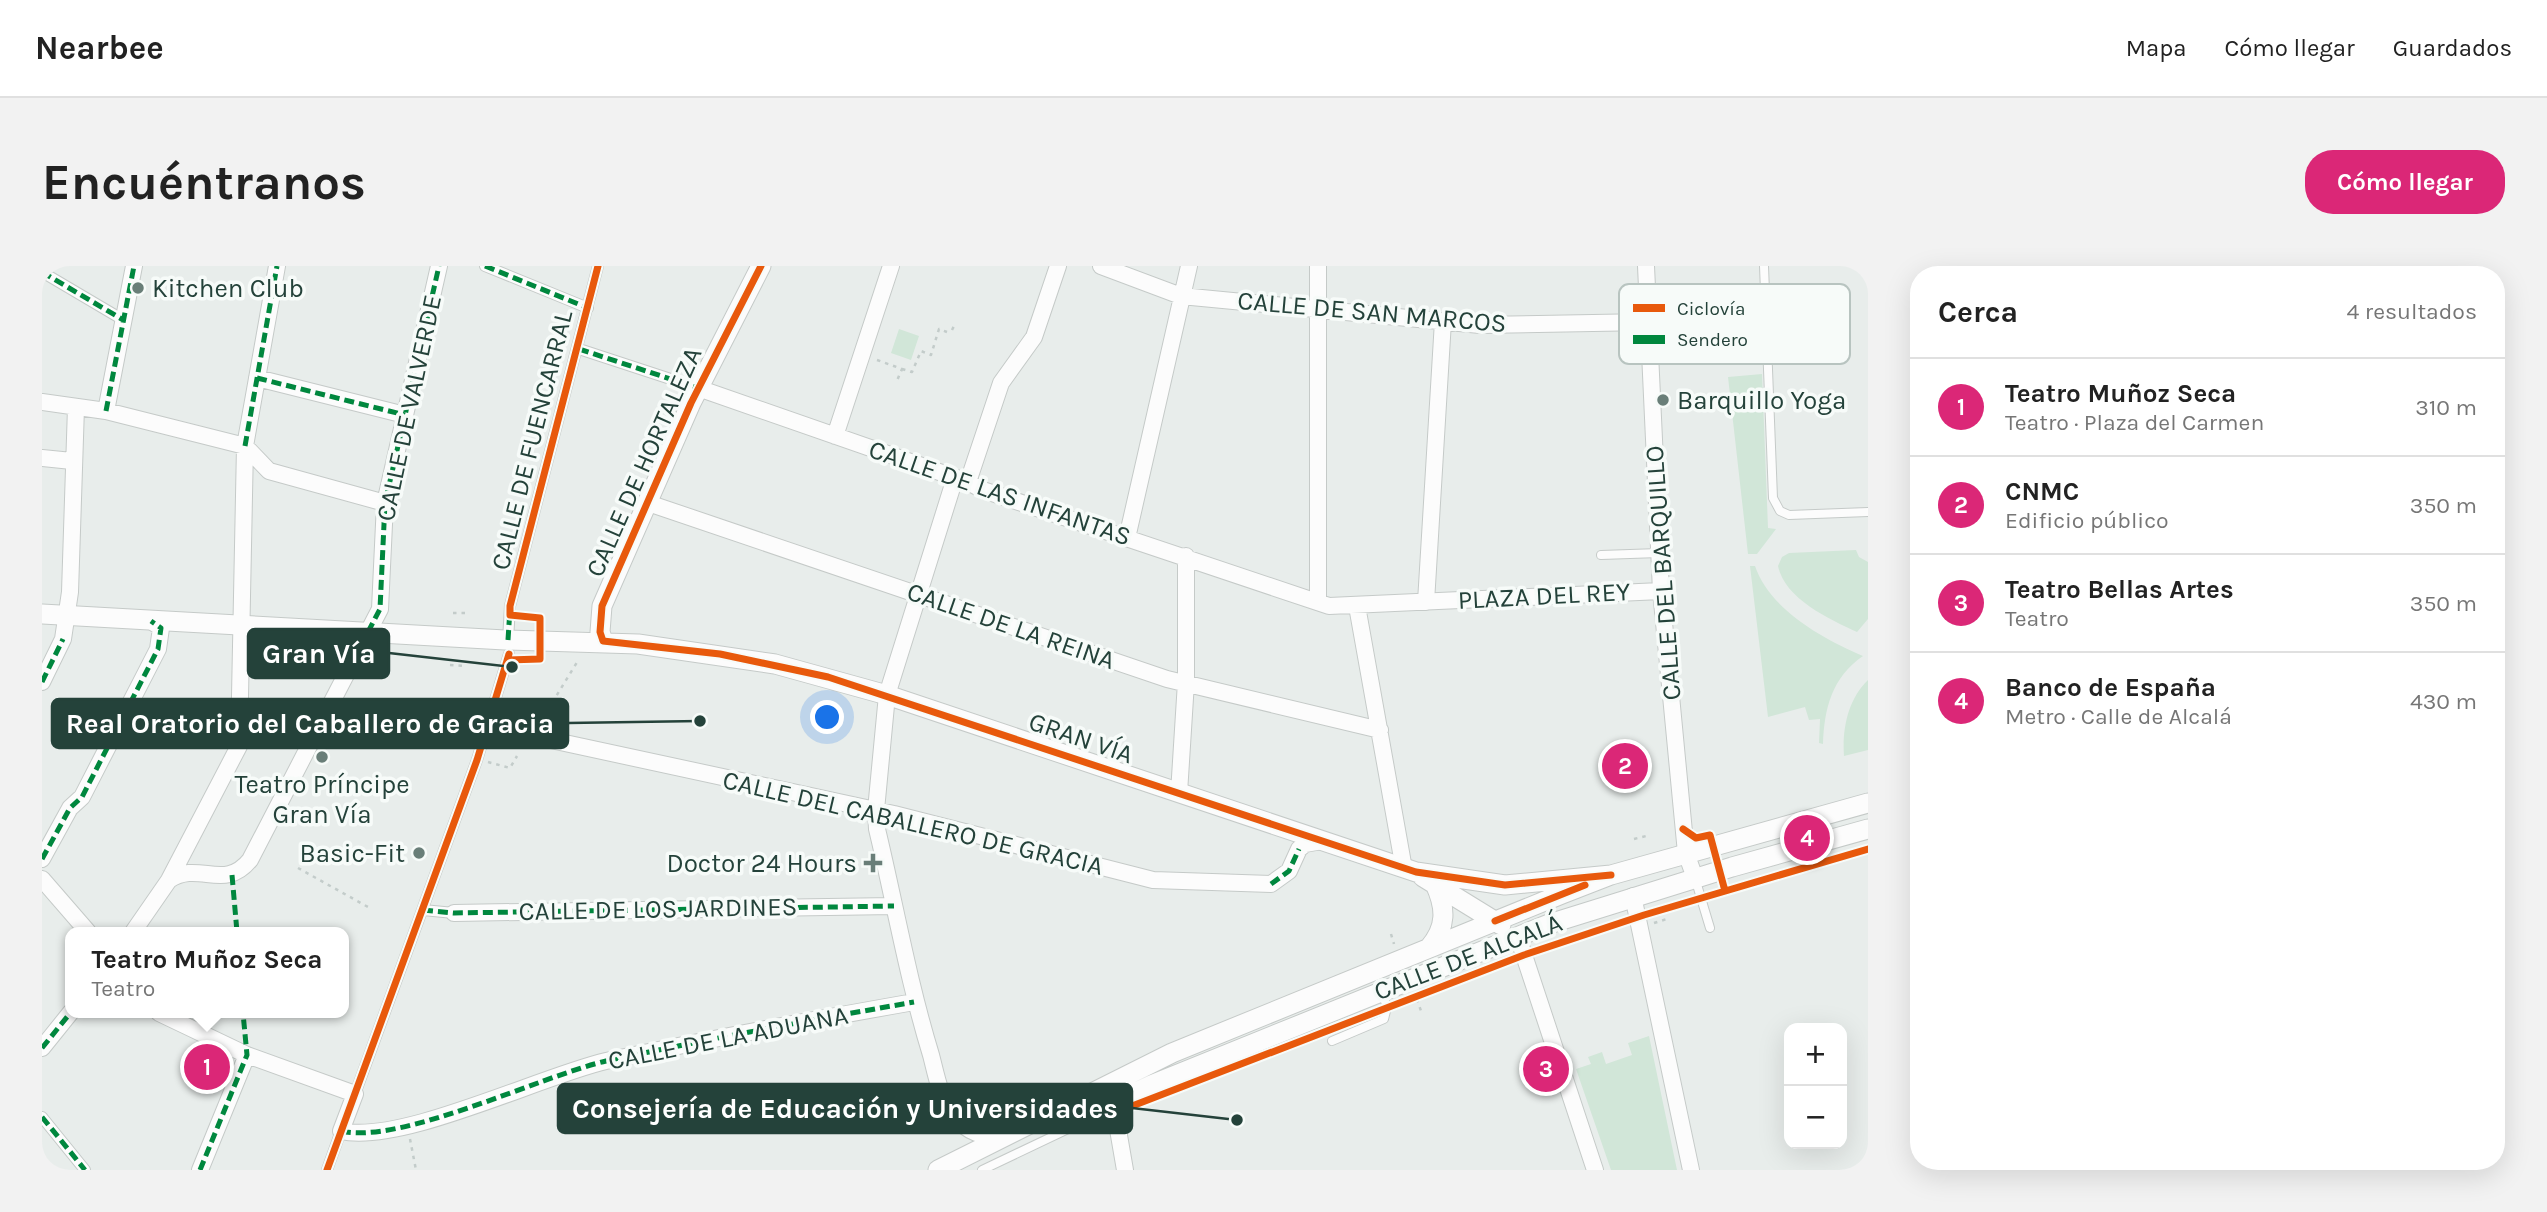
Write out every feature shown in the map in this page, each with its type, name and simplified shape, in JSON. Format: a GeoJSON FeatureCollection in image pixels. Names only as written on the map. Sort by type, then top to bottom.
{"type":"FeatureCollection","features":[{"type":"Feature","properties":{"kind":"street"},"geometry":{"type":"LineString","coordinates":[[106,411],[134,266]]}},
{"type":"Feature","properties":{"kind":"street"},"geometry":{"type":"LineString","coordinates":[[136,927],[169,880],[239,746],[245,446],[276,266]]}},
{"type":"Feature","properties":{"kind":"street","name":"CALLE DE VALVERDE"},"geometry":{"type":"LineString","coordinates":[[169,880],[192,872],[222,877],[232,875],[250,860],[380,609],[385,503],[439,266]]}},
{"type":"Feature","properties":{"kind":"street"},"geometry":{"type":"LineString","coordinates":[[485,266],[588,308]]}},
{"type":"Feature","properties":{"kind":"street","name":"CALLE DE FUENCARRAL"},"geometry":{"type":"LineString","coordinates":[[355,1094],[423,911],[487,726],[509,647],[510,606],[579,349],[598,266]]}},
{"type":"Feature","properties":{"kind":"street","name":"CALLE DE HORTALEZA"},"geometry":{"type":"LineString","coordinates":[[603,641],[600,632],[602,606],[698,388],[761,266]]}},
{"type":"Feature","properties":{"kind":"street"},"geometry":{"type":"LineString","coordinates":[[835,436],[891,266]]}},
{"type":"Feature","properties":{"kind":"street"},"geometry":{"type":"LineString","coordinates":[[1014,1130],[995,1137],[975,1133],[954,1116],[943,1096],[914,1002],[876,810],[887,695],[916,594],[1001,383],[1034,337],[1058,266]]}},
{"type":"Feature","properties":{"kind":"street","name":"CALLE DE SAN MARCOS"},"geometry":{"type":"LineString","coordinates":[[1101,266],[1181,296],[1480,325],[1619,323]]}},
{"type":"Feature","properties":{"kind":"street"},"geometry":{"type":"LineString","coordinates":[[1127,538],[1189,266]]}},
{"type":"Feature","properties":{"kind":"street"},"geometry":{"type":"LineString","coordinates":[[1318,266],[1318,602]]}},
{"type":"Feature","properties":{"kind":"street","name":"CALLE DEL BARQUILLO"},"geometry":{"type":"LineString","coordinates":[[1646,266],[1647,284]]}},
{"type":"Feature","properties":{"kind":"street"},"geometry":{"type":"LineString","coordinates":[[42,272],[125,321]]}},
{"type":"Feature","properties":{"kind":"street"},"geometry":{"type":"LineString","coordinates":[[1426,602],[1443,321]]}},
{"type":"Feature","properties":{"kind":"street","name":"CALLE DE LAS INFANTAS"},"geometry":{"type":"LineString","coordinates":[[579,349],[698,388],[983,490],[1318,602],[1335,607],[1426,602]]}},
{"type":"Feature","properties":{"kind":"street","name":"CALLE DEL BARQUILLO"},"geometry":{"type":"LineString","coordinates":[[1650,364],[1661,590],[1686,853],[1695,878]]}},
{"type":"Feature","properties":{"kind":"street"},"geometry":{"type":"LineString","coordinates":[[257,378],[405,415]]}},
{"type":"Feature","properties":{"kind":"street"},"geometry":{"type":"LineString","coordinates":[[42,402],[106,411],[245,446],[270,471],[385,503]]}},
{"type":"Feature","properties":{"kind":"street"},"geometry":{"type":"LineString","coordinates":[[42,682],[63,639],[70,592],[72,461],[76,407]]}},
{"type":"Feature","properties":{"kind":"street"},"geometry":{"type":"LineString","coordinates":[[42,458],[72,461]]}},
{"type":"Feature","properties":{"kind":"street","name":"CALLE DE LA REINA"},"geometry":{"type":"LineString","coordinates":[[648,503],[1167,679],[1380,730]]}},
{"type":"Feature","properties":{"kind":"street"},"geometry":{"type":"LineString","coordinates":[[1179,793],[1186,682],[1186,556]]}},
{"type":"Feature","properties":{"kind":"street","name":"PLAZA DEL REY"},"geometry":{"type":"LineString","coordinates":[[1426,602],[1661,590]]}},
{"type":"Feature","properties":{"kind":"street"},"geometry":{"type":"LineString","coordinates":[[1357,606],[1410,870]]}},
{"type":"Feature","properties":{"kind":"street","name":"GRAN VÍA"},"geometry":{"type":"LineString","coordinates":[[42,614],[368,632],[509,647],[603,641],[745,658],[815,673],[887,695],[1410,870],[1505,884],[1611,875]]}},
{"type":"Feature","properties":{"kind":"street"},"geometry":{"type":"LineString","coordinates":[[42,859],[70,808],[82,797],[158,649],[161,628],[151,621]]}},
{"type":"Feature","properties":{"kind":"street","name":"CALLE DEL CABALLERO DE GRACIA"},"geometry":{"type":"LineString","coordinates":[[487,726],[876,810],[1153,880],[1271,884],[1289,871],[1299,849],[1311,842],[1322,841]]}},
{"type":"Feature","properties":{"kind":"street","name":"CALLE DE ALCALÁ"},"geometry":{"type":"LineString","coordinates":[[938,1170],[1180,1050],[1611,875],[1686,853],[1726,845],[1868,803]]}},
{"type":"Feature","properties":{"kind":"street","name":"CALLE DE ALCALÁ"},"geometry":{"type":"LineString","coordinates":[[1114,1108],[1384,999],[1518,937],[1633,896],[1868,829]]}},
{"type":"Feature","properties":{"kind":"street","name":"GRAN VÍA"},"geometry":{"type":"LineString","coordinates":[[1410,870],[1518,937]]}},
{"type":"Feature","properties":{"kind":"street"},"geometry":{"type":"LineString","coordinates":[[42,878],[84,927]]}},
{"type":"Feature","properties":{"kind":"street","name":"CALLE DE ALCALÁ"},"geometry":{"type":"LineString","coordinates":[[1429,948],[1437,938],[1444,916],[1435,884]]}},
{"type":"Feature","properties":{"kind":"street"},"geometry":{"type":"LineString","coordinates":[[1633,896],[1691,1170]]}},
{"type":"Feature","properties":{"kind":"street","name":"CALLE DE LOS JARDINES"},"geometry":{"type":"LineString","coordinates":[[423,911],[454,913],[894,906]]}},
{"type":"Feature","properties":{"kind":"street"},"geometry":{"type":"LineString","coordinates":[[1518,937],[1595,1170]]}},
{"type":"Feature","properties":{"kind":"street","name":"CALLE DE LA ADUANA"},"geometry":{"type":"LineString","coordinates":[[341,1131],[355,1135],[407,1125],[604,1062],[914,1002]]}},
{"type":"Feature","properties":{"kind":"street"},"geometry":{"type":"LineString","coordinates":[[42,1048],[66,1018]]}},
{"type":"Feature","properties":{"kind":"street"},"geometry":{"type":"LineString","coordinates":[[169,1018],[247,1055],[355,1094],[327,1170]]}},
{"type":"Feature","properties":{"kind":"street"},"geometry":{"type":"LineString","coordinates":[[200,1170],[247,1055]]}},
{"type":"Feature","properties":{"kind":"street"},"geometry":{"type":"LineString","coordinates":[[1082,1099],[1114,1108],[1125,1170]]}},
{"type":"Feature","properties":{"kind":"street"},"geometry":{"type":"LineString","coordinates":[[42,1116],[85,1170]]}},
{"type":"Feature","properties":{"kind":"lane"},"geometry":{"type":"LineString","coordinates":[[1764,266],[1765,284]]}},
{"type":"Feature","properties":{"kind":"lane"},"geometry":{"type":"LineString","coordinates":[[1768,364],[1773,498],[1780,511],[1789,515],[1868,512]]}},
{"type":"Feature","properties":{"kind":"lane"},"geometry":{"type":"LineString","coordinates":[[1601,555],[1659,552]]}},
{"type":"Feature","properties":{"kind":"lane"},"geometry":{"type":"LineString","coordinates":[[1695,878],[1710,928]]}},
{"type":"Feature","properties":{"kind":"lane"},"geometry":{"type":"LineString","coordinates":[[1332,1041],[1377,1025],[1388,1013],[1384,999]]}},
{"type":"Feature","properties":{"kind":"lane"},"geometry":{"type":"LineString","coordinates":[[982,1170],[1114,1108],[1121,1079]]}},
{"type":"Feature","properties":{"kind":"path"},"geometry":{"type":"LineString","coordinates":[[862,355],[912,372],[921,351],[931,355],[939,329],[947,332]]}},
{"type":"Feature","properties":{"kind":"path"},"geometry":{"type":"LineString","coordinates":[[896,383],[902,369]]}},
{"type":"Feature","properties":{"kind":"path"},"geometry":{"type":"LineString","coordinates":[[453,612],[468,613]]}},
{"type":"Feature","properties":{"kind":"path"},"geometry":{"type":"LineString","coordinates":[[531,736],[579,659]]}},
{"type":"Feature","properties":{"kind":"path"},"geometry":{"type":"LineString","coordinates":[[450,664],[466,666]]}},
{"type":"Feature","properties":{"kind":"path"},"geometry":{"type":"LineString","coordinates":[[562,683],[569,672]]}},
{"type":"Feature","properties":{"kind":"path"},"geometry":{"type":"LineString","coordinates":[[477,760],[510,768],[517,757]]}},
{"type":"Feature","properties":{"kind":"path"},"geometry":{"type":"LineString","coordinates":[[1634,839],[1650,835]]}},
{"type":"Feature","properties":{"kind":"path"},"geometry":{"type":"LineString","coordinates":[[298,868],[368,906]]}},
{"type":"Feature","properties":{"kind":"path"},"geometry":{"type":"LineString","coordinates":[[1654,923],[1670,918]]}},
{"type":"Feature","properties":{"kind":"path"},"geometry":{"type":"LineString","coordinates":[[1391,934],[1396,949]]}},
{"type":"Feature","properties":{"kind":"path"},"geometry":{"type":"LineString","coordinates":[[1384,999],[1428,991]]}},
{"type":"Feature","properties":{"kind":"path"},"geometry":{"type":"LineString","coordinates":[[1417,999],[1422,1014]]}},
{"type":"Feature","properties":{"kind":"path"},"geometry":{"type":"LineString","coordinates":[[407,1125],[416,1170]]}},
{"type":"Feature","properties":{"kind":"green space"},"geometry":{"type":"Polygon","coordinates":[[[899,329],[919,336],[911,360],[891,353],[899,329]]]}},
{"type":"Feature","properties":{"kind":"green space"},"geometry":{"type":"Polygon","coordinates":[[[1762,374],[1768,528],[1776,529],[1757,554],[1748,554],[1728,377],[1762,374]]]}},
{"type":"Feature","properties":{"kind":"green space"},"geometry":{"type":"Polygon","coordinates":[[[1856,550],[1859,557],[1868,562],[1868,619],[1857,632],[1822,614],[1799,598],[1782,578],[1778,566],[1782,557],[1789,553],[1856,550]]]}},
{"type":"Feature","properties":{"kind":"green space"},"geometry":{"type":"Polygon","coordinates":[[[1750,566],[1755,566],[1762,582],[1773,596],[1800,621],[1831,641],[1863,656],[1844,674],[1832,695],[1825,718],[1823,744],[1819,743],[1820,719],[1809,720],[1805,707],[1768,717],[1750,566]]]}},
{"type":"Feature","properties":{"kind":"green space"},"geometry":{"type":"Polygon","coordinates":[[[1868,680],[1868,750],[1844,756],[1844,735],[1851,705],[1868,680]]]}},
{"type":"Feature","properties":{"kind":"green space"},"geometry":{"type":"Polygon","coordinates":[[[1649,1036],[1677,1170],[1611,1170],[1576,1069],[1591,1064],[1588,1057],[1602,1052],[1606,1064],[1632,1055],[1628,1043],[1649,1036]]]}},
{"type":"Feature","properties":{"kind":"marked path"},"geometry":{"type":"LineString","coordinates":[[106,411],[134,266]]}},
{"type":"Feature","properties":{"kind":"marked path"},"geometry":{"type":"LineString","coordinates":[[245,446],[277,266]]}},
{"type":"Feature","properties":{"kind":"marked path"},"geometry":{"type":"LineString","coordinates":[[368,632],[380,609],[385,503],[439,266]]}},
{"type":"Feature","properties":{"kind":"marked path"},"geometry":{"type":"LineString","coordinates":[[485,266],[588,308]]}},
{"type":"Feature","properties":{"kind":"marked path"},"geometry":{"type":"LineString","coordinates":[[42,272],[125,321]]}},
{"type":"Feature","properties":{"kind":"marked path"},"geometry":{"type":"LineString","coordinates":[[579,349],[698,388]]}},
{"type":"Feature","properties":{"kind":"marked path"},"geometry":{"type":"LineString","coordinates":[[257,378],[405,415]]}},
{"type":"Feature","properties":{"kind":"marked path"},"geometry":{"type":"LineString","coordinates":[[508,640],[510,609]]}},
{"type":"Feature","properties":{"kind":"marked path"},"geometry":{"type":"LineString","coordinates":[[42,859],[70,808],[82,797],[158,649],[161,628],[151,621]]}},
{"type":"Feature","properties":{"kind":"marked path"},"geometry":{"type":"LineString","coordinates":[[42,682],[63,639]]}},
{"type":"Feature","properties":{"kind":"marked path"},"geometry":{"type":"LineString","coordinates":[[487,726],[551,740]]}},
{"type":"Feature","properties":{"kind":"marked path"},"geometry":{"type":"LineString","coordinates":[[1271,884],[1289,871],[1299,849]]}},
{"type":"Feature","properties":{"kind":"marked path"},"geometry":{"type":"LineString","coordinates":[[232,875],[237,927]]}},
{"type":"Feature","properties":{"kind":"marked path"},"geometry":{"type":"LineString","coordinates":[[423,910],[454,913],[894,906]]}},
{"type":"Feature","properties":{"kind":"marked path"},"geometry":{"type":"LineString","coordinates":[[341,1131],[367,1133],[434,1119],[606,1061],[914,1002]]}},
{"type":"Feature","properties":{"kind":"marked path"},"geometry":{"type":"LineString","coordinates":[[42,1048],[66,1018]]}},
{"type":"Feature","properties":{"kind":"marked path"},"geometry":{"type":"LineString","coordinates":[[200,1170],[247,1055],[243,1018]]}},
{"type":"Feature","properties":{"kind":"marked path"},"geometry":{"type":"LineString","coordinates":[[42,1117],[85,1170]]}},
{"type":"Feature","properties":{"kind":"cycle path"},"geometry":{"type":"LineString","coordinates":[[508,660],[540,659],[540,618],[510,615],[510,606],[598,266]]}},
{"type":"Feature","properties":{"kind":"cycle path"},"geometry":{"type":"LineString","coordinates":[[761,266],[691,403],[602,606],[600,632],[603,641],[720,654],[828,677],[1416,872],[1505,885],[1611,875]]}},
{"type":"Feature","properties":{"kind":"cycle path"},"geometry":{"type":"LineString","coordinates":[[327,1170],[477,760],[509,654]]}},
{"type":"Feature","properties":{"kind":"cycle path"},"geometry":{"type":"LineString","coordinates":[[1683,829],[1696,838],[1710,835],[1725,891]]}},
{"type":"Feature","properties":{"kind":"cycle path"},"geometry":{"type":"LineString","coordinates":[[1114,1113],[1524,955],[1644,915],[1868,849]]}},
{"type":"Feature","properties":{"kind":"cycle path"},"geometry":{"type":"LineString","coordinates":[[1495,921],[1585,885]]}},
{"type":"Feature","properties":{"kind":"place","name":"Kitchen Club"},"geometry":{"type":"Point","coordinates":[138,288]}},
{"type":"Feature","properties":{"kind":"place","name":"Barquillo Yoga"},"geometry":{"type":"Point","coordinates":[1663,400]}},
{"type":"Feature","properties":{"kind":"place","name":"Gran Vía"},"geometry":{"type":"Point","coordinates":[512,667]}},
{"type":"Feature","properties":{"kind":"place","name":"Real Oratorio del Caballero de Gracia"},"geometry":{"type":"Point","coordinates":[700,721]}},
{"type":"Feature","properties":{"kind":"place","name":"Teatro Príncipe Gran Vía"},"geometry":{"type":"Point","coordinates":[322,757]}},
{"type":"Feature","properties":{"kind":"place","name":"CNMC"},"geometry":{"type":"Point","coordinates":[1625,766]}},
{"type":"Feature","properties":{"kind":"place","name":"Banco de España"},"geometry":{"type":"Point","coordinates":[1807,838]}},
{"type":"Feature","properties":{"kind":"place","name":"Basic-Fit"},"geometry":{"type":"Point","coordinates":[419,853]}},
{"type":"Feature","properties":{"kind":"place","name":"Doctor 24 Hours"},"geometry":{"type":"Point","coordinates":[873,863]}},
{"type":"Feature","properties":{"kind":"place","name":"Teatro Muñoz Seca"},"geometry":{"type":"Point","coordinates":[207,1067]}},
{"type":"Feature","properties":{"kind":"place","name":"Teatro Bellas Artes"},"geometry":{"type":"Point","coordinates":[1546,1069]}},
{"type":"Feature","properties":{"kind":"place","name":"Consejería de Educación y Universidades"},"geometry":{"type":"Point","coordinates":[1237,1120]}}]}
